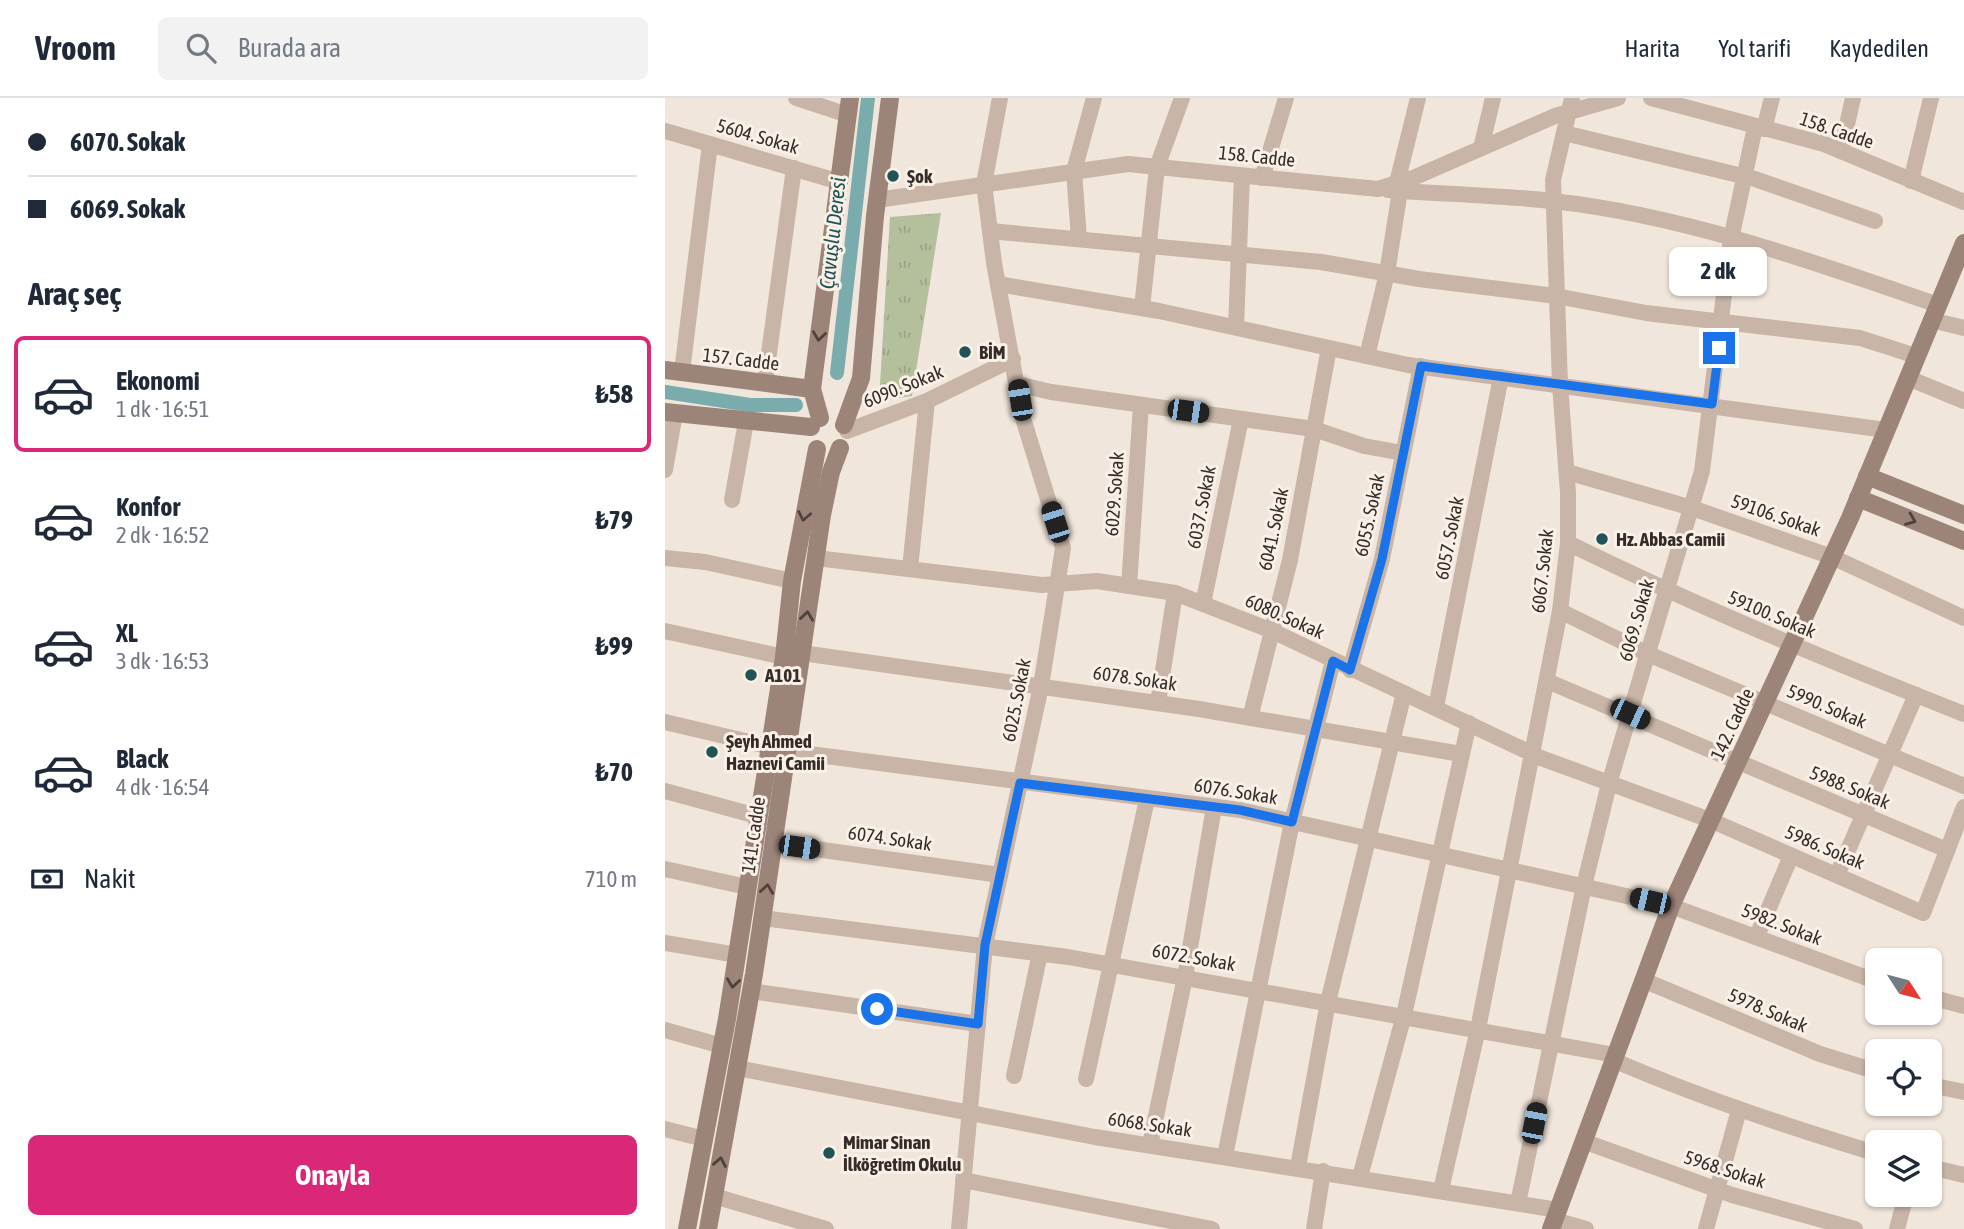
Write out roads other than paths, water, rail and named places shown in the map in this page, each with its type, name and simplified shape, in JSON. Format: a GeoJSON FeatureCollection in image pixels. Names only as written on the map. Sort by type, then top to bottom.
{"type":"FeatureCollection","features":[{"type":"Feature","properties":{"kind":"street"},"geometry":{"type":"LineString","coordinates":[[665,470],[670,412],[746,422],[815,422],[836,417],[844,435],[829,453],[817,449],[810,439],[815,422],[812,389],[849,106],[796,98]]}},
{"type":"Feature","properties":{"kind":"street","name":"141. Cadde"},"geometry":{"type":"LineString","coordinates":[[708,1229],[751,992],[773,844],[779,749],[793,655],[816,558],[831,472],[861,378],[877,200],[890,98]]}},
{"type":"Feature","properties":{"kind":"street","name":"6025. Sokak"},"geometry":{"type":"LineString","coordinates":[[959,1229],[985,945],[1041,686],[1063,548],[1022,415],[990,231],[984,184],[1000,98]]}},
{"type":"Feature","properties":{"kind":"street"},"geometry":{"type":"LineString","coordinates":[[1079,239],[1074,171],[1094,98]]}},
{"type":"Feature","properties":{"kind":"street"},"geometry":{"type":"LineString","coordinates":[[1142,308],[1157,167],[1182,98]]}},
{"type":"Feature","properties":{"kind":"street"},"geometry":{"type":"LineString","coordinates":[[1262,178],[1286,98]]}},
{"type":"Feature","properties":{"kind":"street"},"geometry":{"type":"LineString","coordinates":[[1367,356],[1387,273],[1399,187],[1418,98]]}},
{"type":"Feature","properties":{"kind":"street"},"geometry":{"type":"LineString","coordinates":[[1481,148],[1493,98]]}},
{"type":"Feature","properties":{"kind":"street","name":"158. Cadde"},"geometry":{"type":"LineString","coordinates":[[877,200],[1128,164],[1378,189],[1399,187],[1570,105],[1618,98]]}},
{"type":"Feature","properties":{"kind":"street","name":"158. Cadde"},"geometry":{"type":"LineString","coordinates":[[1651,98],[1690,104],[1760,128],[1841,151],[1964,202]]}},
{"type":"Feature","properties":{"kind":"street","name":"6069. Sokak"},"geometry":{"type":"LineString","coordinates":[[1518,1203],[1550,1042],[1609,784],[1702,471],[1731,239],[1744,176],[1772,98]]}},
{"type":"Feature","properties":{"kind":"street"},"geometry":{"type":"LineString","coordinates":[[1841,151],[1853,98]]}},
{"type":"Feature","properties":{"kind":"street"},"geometry":{"type":"LineString","coordinates":[[1911,181],[1931,98]]}},
{"type":"Feature","properties":{"kind":"street","name":"6067. Sokak"},"geometry":{"type":"LineString","coordinates":[[1441,1190],[1478,1029],[1534,755],[1560,611],[1568,543],[1567,472],[1560,384],[1553,180],[1570,105]]}},
{"type":"Feature","properties":{"kind":"street","name":"5604. Sokak"},"geometry":{"type":"LineString","coordinates":[[665,131],[840,182]]}},
{"type":"Feature","properties":{"kind":"street"},"geometry":{"type":"LineString","coordinates":[[1563,133],[1744,176],[1875,220]]}},
{"type":"Feature","properties":{"kind":"street"},"geometry":{"type":"LineString","coordinates":[[673,371],[710,144]]}},
{"type":"Feature","properties":{"kind":"street"},"geometry":{"type":"LineString","coordinates":[[765,383],[794,169]]}},
{"type":"Feature","properties":{"kind":"street"},"geometry":{"type":"LineString","coordinates":[[1236,327],[1243,176]]}},
{"type":"Feature","properties":{"kind":"street"},"geometry":{"type":"LineString","coordinates":[[1399,187],[1553,201],[1628,214],[1731,239],[1934,312],[1964,328]]}},
{"type":"Feature","properties":{"kind":"street"},"geometry":{"type":"LineString","coordinates":[[990,231],[1238,253],[1387,273],[1556,296],[1646,313],[1860,338],[1916,356]]}},
{"type":"Feature","properties":{"kind":"street","name":"142. Cadde"},"geometry":{"type":"LineString","coordinates":[[1554,1220],[1671,906],[1832,557],[1934,312],[1956,280],[1964,243]]}},
{"type":"Feature","properties":{"kind":"street"},"geometry":{"type":"LineString","coordinates":[[998,284],[1142,308],[1421,366],[1886,429]]}},
{"type":"Feature","properties":{"kind":"street","name":"6041. Sokak"},"geometry":{"type":"LineString","coordinates":[[1249,718],[1290,560],[1329,348]]}},
{"type":"Feature","properties":{"kind":"street","name":"6090. Sokak"},"geometry":{"type":"LineString","coordinates":[[844,435],[927,401],[1013,359]]}},
{"type":"Feature","properties":{"kind":"street","name":"6055. Sokak"},"geometry":{"type":"LineString","coordinates":[[1350,670],[1382,559],[1421,366]]}},
{"type":"Feature","properties":{"kind":"street","name":"157. Cadde"},"geometry":{"type":"LineString","coordinates":[[673,371],[812,389]]}},
{"type":"Feature","properties":{"kind":"street","name":"6057. Sokak"},"geometry":{"type":"LineString","coordinates":[[1436,707],[1501,377]]}},
{"type":"Feature","properties":{"kind":"street"},"geometry":{"type":"LineString","coordinates":[[1907,377],[1964,401]]}},
{"type":"Feature","properties":{"kind":"street"},"geometry":{"type":"LineString","coordinates":[[1017,384],[1051,393],[1314,429],[1364,446],[1403,453]]}},
{"type":"Feature","properties":{"kind":"street"},"geometry":{"type":"LineString","coordinates":[[910,569],[927,401]]}},
{"type":"Feature","properties":{"kind":"street","name":"6029. Sokak"},"geometry":{"type":"LineString","coordinates":[[1129,586],[1141,405]]}},
{"type":"Feature","properties":{"kind":"street","name":"6037. Sokak"},"geometry":{"type":"LineString","coordinates":[[1203,604],[1241,419]]}},
{"type":"Feature","properties":{"kind":"street"},"geometry":{"type":"LineString","coordinates":[[732,500],[746,422]]}},
{"type":"Feature","properties":{"kind":"street","name":"141. Cadde"},"geometry":{"type":"LineString","coordinates":[[793,655],[792,581],[817,449]]}},
{"type":"Feature","properties":{"kind":"street","name":"59106. Sokak"},"geometry":{"type":"LineString","coordinates":[[1567,472],[1692,508],[1832,557],[1964,618]]}},
{"type":"Feature","properties":{"kind":"street"},"geometry":{"type":"LineString","coordinates":[[1867,476],[1964,515]]}},
{"type":"Feature","properties":{"kind":"street"},"geometry":{"type":"LineString","coordinates":[[1858,498],[1964,541]]}},
{"type":"Feature","properties":{"kind":"street","name":"59100. Sokak"},"geometry":{"type":"LineString","coordinates":[[1568,543],[1665,591],[1791,646],[1964,714]]}},
{"type":"Feature","properties":{"kind":"street"},"geometry":{"type":"LineString","coordinates":[[665,558],[705,562],[792,581]]}},
{"type":"Feature","properties":{"kind":"street","name":"6080. Sokak"},"geometry":{"type":"LineString","coordinates":[[816,558],[1042,585],[1097,581],[1175,593],[1270,630],[1534,755],[1710,820]]}},
{"type":"Feature","properties":{"kind":"street"},"geometry":{"type":"LineString","coordinates":[[1158,703],[1175,593]]}},
{"type":"Feature","properties":{"kind":"street","name":"5990. Sokak"},"geometry":{"type":"LineString","coordinates":[[1560,611],[1648,654],[1964,786]]}},
{"type":"Feature","properties":{"kind":"street","name":"6078. Sokak"},"geometry":{"type":"LineString","coordinates":[[665,631],[793,655],[1158,703],[1461,754]]}},
{"type":"Feature","properties":{"kind":"street"},"geometry":{"type":"LineString","coordinates":[[1225,1156],[1292,822],[1333,661]]}},
{"type":"Feature","properties":{"kind":"street","name":"5988. Sokak"},"geometry":{"type":"LineString","coordinates":[[1547,681],[1947,850]]}},
{"type":"Feature","properties":{"kind":"street"},"geometry":{"type":"LineString","coordinates":[[1298,1167],[1328,1002],[1404,693]]}},
{"type":"Feature","properties":{"kind":"street"},"geometry":{"type":"LineString","coordinates":[[1837,875],[1861,815],[1916,695]]}},
{"type":"Feature","properties":{"kind":"street","name":"6076. Sokak"},"geometry":{"type":"LineString","coordinates":[[665,722],[779,749],[1214,807],[1671,906]]}},
{"type":"Feature","properties":{"kind":"street"},"geometry":{"type":"LineString","coordinates":[[1360,1177],[1404,1015],[1469,723]]}},
{"type":"Feature","properties":{"kind":"street","name":"141. Cadde"},"geometry":{"type":"LineString","coordinates":[[687,1229],[722,1046],[757,816],[779,749]]}},
{"type":"Feature","properties":{"kind":"street"},"geometry":{"type":"LineString","coordinates":[[665,791],[757,816]]}},
{"type":"Feature","properties":{"kind":"street"},"geometry":{"type":"LineString","coordinates":[[1086,1079],[1147,799]]}},
{"type":"Feature","properties":{"kind":"street"},"geometry":{"type":"LineString","coordinates":[[1150,1145],[1185,977],[1214,807]]}},
{"type":"Feature","properties":{"kind":"street"},"geometry":{"type":"LineString","coordinates":[[1947,850],[1964,807]]}},
{"type":"Feature","properties":{"kind":"street","name":"5986. Sokak"},"geometry":{"type":"LineString","coordinates":[[1710,820],[1923,913],[1947,850]]}},
{"type":"Feature","properties":{"kind":"street","name":"6074. Sokak"},"geometry":{"type":"LineString","coordinates":[[773,844],[1000,875]]}},
{"type":"Feature","properties":{"kind":"street"},"geometry":{"type":"LineString","coordinates":[[1757,936],[1791,856]]}},
{"type":"Feature","properties":{"kind":"street"},"geometry":{"type":"LineString","coordinates":[[665,869],[747,887]]}},
{"type":"Feature","properties":{"kind":"street","name":"5982. Sokak"},"geometry":{"type":"LineString","coordinates":[[1671,906],[1865,977]]}},
{"type":"Feature","properties":{"kind":"street"},"geometry":{"type":"LineString","coordinates":[[743,915],[762,918]]}},
{"type":"Feature","properties":{"kind":"street","name":"6072. Sokak"},"geometry":{"type":"LineString","coordinates":[[762,918],[985,945],[1111,964],[1550,1042],[1614,1057],[1739,1110],[1865,1150]]}},
{"type":"Feature","properties":{"kind":"street"},"geometry":{"type":"LineString","coordinates":[[665,943],[756,958]]}},
{"type":"Feature","properties":{"kind":"street"},"geometry":{"type":"LineString","coordinates":[[1014,1076],[1040,953]]}},
{"type":"Feature","properties":{"kind":"street","name":"5978. Sokak"},"geometry":{"type":"LineString","coordinates":[[1643,980],[1820,1055],[1865,1068]]}},
{"type":"Feature","properties":{"kind":"street"},"geometry":{"type":"LineString","coordinates":[[751,992],[978,1024]]}},
{"type":"Feature","properties":{"kind":"street"},"geometry":{"type":"LineString","coordinates":[[1943,999],[1963,1002]]}},
{"type":"Feature","properties":{"kind":"street"},"geometry":{"type":"LineString","coordinates":[[665,1030],[722,1046]]}},
{"type":"Feature","properties":{"kind":"street","name":"6068. Sokak"},"geometry":{"type":"LineString","coordinates":[[737,1068],[1150,1145],[1518,1203],[1554,1220],[1586,1229]]}},
{"type":"Feature","properties":{"kind":"street"},"geometry":{"type":"LineString","coordinates":[[1942,1088],[1964,1093]]}},
{"type":"Feature","properties":{"kind":"street"},"geometry":{"type":"LineString","coordinates":[[1706,1229],[1739,1110]]}},
{"type":"Feature","properties":{"kind":"street"},"geometry":{"type":"LineString","coordinates":[[665,1129],[704,1139]]}},
{"type":"Feature","properties":{"kind":"street","name":"5968. Sokak"},"geometry":{"type":"LineString","coordinates":[[1583,1141],[1716,1189],[1855,1229]]}},
{"type":"Feature","properties":{"kind":"street"},"geometry":{"type":"LineString","coordinates":[[1942,1170],[1964,1175]]}},
{"type":"Feature","properties":{"kind":"street"},"geometry":{"type":"LineString","coordinates":[[1314,1229],[1324,1171]]}},
{"type":"Feature","properties":{"kind":"street"},"geometry":{"type":"LineString","coordinates":[[963,1180],[1212,1229]]}},
{"type":"Feature","properties":{"kind":"street"},"geometry":{"type":"LineString","coordinates":[[714,1196],[826,1229]]}},
{"type":"Feature","properties":{"kind":"street"},"geometry":{"type":"LineString","coordinates":[[1897,1229],[1903,1207]]}},
{"type":"Feature","properties":{"kind":"waterway","name":"Çavuşlu Deresi"},"geometry":{"type":"LineString","coordinates":[[837,373],[868,98]]}},
{"type":"Feature","properties":{"kind":"waterway","name":"Çavuşlu Deresi"},"geometry":{"type":"LineString","coordinates":[[665,392],[750,405],[796,405]]}},
{"type":"Feature","properties":{"kind":"place","name":"Şok"},"geometry":{"type":"Point","coordinates":[893,176]}},
{"type":"Feature","properties":{"kind":"place","name":"BİM"},"geometry":{"type":"Point","coordinates":[965,352]}},
{"type":"Feature","properties":{"kind":"place","name":"Hz. Abbas Camii"},"geometry":{"type":"Point","coordinates":[1602,539]}},
{"type":"Feature","properties":{"kind":"place","name":"A101"},"geometry":{"type":"Point","coordinates":[751,675]}},
{"type":"Feature","properties":{"kind":"place","name":"Şeyh Ahmed Haznevi Camii"},"geometry":{"type":"Point","coordinates":[712,752]}},
{"type":"Feature","properties":{"kind":"place","name":"Mimar Sinan İlköğretim Okulu"},"geometry":{"type":"Point","coordinates":[829,1153]}}]}
